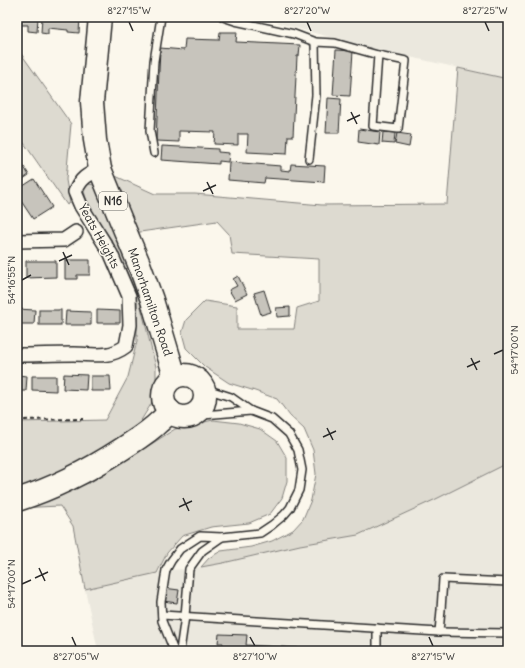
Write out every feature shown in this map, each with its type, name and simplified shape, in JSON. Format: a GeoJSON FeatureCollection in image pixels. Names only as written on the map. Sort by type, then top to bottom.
{"type":"FeatureCollection","features":[{"type":"Feature","properties":{"kind":"highway","name":"Manorhamilton Road"},"geometry":{"type":"LineString","coordinates":[[100,17],[92,102],[95,140],[100,169],[152,300],[175,377]]}},
{"type":"Feature","properties":{"kind":"highway"},"geometry":{"type":"LineString","coordinates":[[188,375],[200,382],[204,388],[205,401],[202,407],[191,416],[180,416],[174,414],[166,406],[164,399],[166,386],[175,377],[188,375]]}},
{"type":"Feature","properties":{"kind":"highway"},"geometry":{"type":"LineString","coordinates":[[17,500],[44,491],[91,468],[147,432],[159,423],[170,411]]}},
{"type":"Feature","properties":{"kind":"street","name":"Yeats Heights"},"geometry":{"type":"LineString","coordinates":[[17,355],[98,355],[111,353],[126,346],[130,325],[128,296],[111,254],[81,206],[75,192],[79,183],[88,175],[100,169]]}},
{"type":"Feature","properties":{"kind":"street"},"geometry":{"type":"LineString","coordinates":[[17,241],[64,240],[76,232]]}},
{"type":"Feature","properties":{"kind":"lane"},"geometry":{"type":"LineString","coordinates":[[154,153],[150,132],[154,61],[160,17]]}},
{"type":"Feature","properties":{"kind":"lane"},"geometry":{"type":"LineString","coordinates":[[222,17],[294,34],[315,42],[335,43],[406,61],[398,129],[373,126],[378,55]]}},
{"type":"Feature","properties":{"kind":"lane"},"geometry":{"type":"LineString","coordinates":[[309,158],[316,95],[315,42]]}},
{"type":"Feature","properties":{"kind":"lane"},"geometry":{"type":"LineString","coordinates":[[174,651],[162,621],[161,602],[166,570],[171,560],[180,549],[200,536],[222,537],[260,532],[272,525],[290,508],[298,490],[302,470],[298,450],[289,434],[272,419],[251,411],[231,397],[204,388]]}},
{"type":"Feature","properties":{"kind":"lane"},"geometry":{"type":"LineString","coordinates":[[191,416],[251,411]]}},
{"type":"Feature","properties":{"kind":"lane"},"geometry":{"type":"LineString","coordinates":[[180,651],[189,569],[202,551],[222,537]]}},
{"type":"Feature","properties":{"kind":"lane"},"geometry":{"type":"LineString","coordinates":[[439,632],[443,579],[508,582]]}},
{"type":"Feature","properties":{"kind":"lane"},"geometry":{"type":"LineString","coordinates":[[162,615],[439,632],[507,633]]}},
{"type":"Feature","properties":{"kind":"lane"},"geometry":{"type":"LineString","coordinates":[[376,651],[378,628]]}},
{"type":"Feature","properties":{"kind":"path"},"geometry":{"type":"LineString","coordinates":[[17,420],[83,419]]}},
{"type":"Feature","properties":{"kind":"shaded area"},"geometry":{"type":"Polygon","coordinates":[[[263,17],[508,17],[508,79],[374,49],[285,25],[263,17]]]}},
{"type":"Feature","properties":{"kind":"shaded area"},"geometry":{"type":"Polygon","coordinates":[[[17,48],[71,124],[66,180],[70,203],[67,205],[17,133],[17,48]]]}},
{"type":"Feature","properties":{"kind":"shaded area"},"geometry":{"type":"Polygon","coordinates":[[[458,68],[508,79],[508,463],[436,499],[358,535],[300,545],[201,567],[209,558],[221,551],[251,547],[272,541],[293,530],[303,519],[311,500],[316,474],[313,450],[304,429],[290,416],[277,399],[229,383],[205,367],[186,348],[182,333],[186,320],[205,301],[237,306],[237,329],[294,329],[297,308],[319,301],[319,259],[232,254],[229,234],[217,221],[133,233],[111,174],[155,194],[195,194],[322,205],[447,204],[458,68]]]}},
{"type":"Feature","properties":{"kind":"shaded area"},"geometry":{"type":"Polygon","coordinates":[[[89,184],[99,186],[131,267],[156,367],[156,396],[140,422],[114,445],[61,475],[17,489],[17,422],[105,420],[128,377],[137,341],[137,302],[132,286],[113,242],[88,205],[83,188],[89,184]]]}},
{"type":"Feature","properties":{"kind":"shaded area"},"geometry":{"type":"Polygon","coordinates":[[[213,420],[239,423],[260,429],[277,441],[287,458],[287,481],[282,498],[270,514],[249,523],[211,527],[182,536],[167,553],[157,573],[85,589],[73,526],[60,506],[17,508],[91,482],[175,429],[213,420]]]}},
{"type":"Feature","properties":{"kind":"shaded area"},"geometry":{"type":"Polygon","coordinates":[[[508,463],[508,651],[98,651],[85,589],[166,570],[189,569],[223,563],[300,545],[357,535],[436,499],[508,463]]]}},
{"type":"Feature","properties":{"kind":"building"},"geometry":{"type":"Polygon","coordinates":[[[21,17],[38,17],[37,32],[28,31],[28,25],[20,25],[21,17]]]}},
{"type":"Feature","properties":{"kind":"building"},"geometry":{"type":"Polygon","coordinates":[[[42,17],[69,20],[69,17],[80,17],[79,33],[68,32],[68,30],[48,28],[48,34],[41,33],[42,17]]]}},
{"type":"Feature","properties":{"kind":"building"},"geometry":{"type":"Polygon","coordinates":[[[220,32],[237,32],[236,42],[300,45],[299,56],[297,56],[293,136],[288,136],[287,154],[247,152],[248,134],[238,134],[238,145],[214,144],[215,132],[179,131],[179,142],[156,141],[160,48],[184,50],[185,39],[219,40],[220,32]]]}},
{"type":"Feature","properties":{"kind":"building"},"geometry":{"type":"Polygon","coordinates":[[[336,50],[353,51],[350,96],[333,95],[336,50]]]}},
{"type":"Feature","properties":{"kind":"building"},"geometry":{"type":"Polygon","coordinates":[[[328,98],[341,99],[339,133],[326,133],[328,98]]]}},
{"type":"Feature","properties":{"kind":"building"},"geometry":{"type":"Polygon","coordinates":[[[359,129],[380,132],[379,145],[358,142],[359,129]]]}},
{"type":"Feature","properties":{"kind":"building"},"geometry":{"type":"Polygon","coordinates":[[[383,132],[395,133],[394,144],[382,143],[383,132]]]}},
{"type":"Feature","properties":{"kind":"building"},"geometry":{"type":"Polygon","coordinates":[[[397,133],[411,135],[409,147],[395,144],[397,133]]]}},
{"type":"Feature","properties":{"kind":"building"},"geometry":{"type":"Polygon","coordinates":[[[162,146],[218,149],[218,152],[229,153],[228,162],[219,161],[219,164],[161,160],[162,146]]]}},
{"type":"Feature","properties":{"kind":"building"},"geometry":{"type":"Polygon","coordinates":[[[17,156],[29,175],[17,183],[17,156]]]}},
{"type":"Feature","properties":{"kind":"building"},"geometry":{"type":"Polygon","coordinates":[[[229,162],[281,166],[281,170],[290,171],[291,164],[325,166],[324,182],[265,178],[264,183],[228,180],[229,162]]]}},
{"type":"Feature","properties":{"kind":"building"},"geometry":{"type":"Polygon","coordinates":[[[34,179],[52,207],[33,219],[17,195],[17,190],[34,179]]]}},
{"type":"Feature","properties":{"kind":"building"},"geometry":{"type":"Polygon","coordinates":[[[65,260],[90,260],[90,275],[77,275],[77,279],[65,279],[65,260]]]}},
{"type":"Feature","properties":{"kind":"building"},"geometry":{"type":"Polygon","coordinates":[[[26,261],[56,261],[56,277],[26,278],[26,261]]]}},
{"type":"Feature","properties":{"kind":"building"},"geometry":{"type":"Polygon","coordinates":[[[238,276],[247,294],[235,300],[229,290],[237,286],[233,279],[238,276]]]}},
{"type":"Feature","properties":{"kind":"building"},"geometry":{"type":"Polygon","coordinates":[[[264,290],[271,312],[261,315],[254,293],[264,290]]]}},
{"type":"Feature","properties":{"kind":"building"},"geometry":{"type":"Polygon","coordinates":[[[290,307],[290,316],[277,317],[276,308],[290,307]]]}},
{"type":"Feature","properties":{"kind":"building"},"geometry":{"type":"Polygon","coordinates":[[[17,309],[35,310],[34,324],[17,324],[17,309]]]}},
{"type":"Feature","properties":{"kind":"building"},"geometry":{"type":"Polygon","coordinates":[[[39,310],[61,310],[61,325],[39,325],[39,310]]]}},
{"type":"Feature","properties":{"kind":"building"},"geometry":{"type":"Polygon","coordinates":[[[97,310],[120,311],[120,323],[97,323],[97,310]]]}},
{"type":"Feature","properties":{"kind":"building"},"geometry":{"type":"Polygon","coordinates":[[[66,311],[91,312],[91,325],[65,325],[66,311]]]}},
{"type":"Feature","properties":{"kind":"building"},"geometry":{"type":"Polygon","coordinates":[[[64,374],[87,375],[86,390],[63,389],[64,374]]]}},
{"type":"Feature","properties":{"kind":"building"},"geometry":{"type":"Polygon","coordinates":[[[17,375],[27,376],[26,391],[17,391],[17,375]]]}},
{"type":"Feature","properties":{"kind":"building"},"geometry":{"type":"Polygon","coordinates":[[[32,376],[56,376],[56,391],[32,390],[32,376]]]}},
{"type":"Feature","properties":{"kind":"building"},"geometry":{"type":"Polygon","coordinates":[[[91,376],[110,376],[111,391],[91,391],[91,376]]]}},
{"type":"Feature","properties":{"kind":"building"},"geometry":{"type":"Polygon","coordinates":[[[164,588],[179,590],[177,603],[163,601],[164,588]]]}},
{"type":"Feature","properties":{"kind":"building"},"geometry":{"type":"Polygon","coordinates":[[[219,634],[247,635],[246,645],[298,648],[298,651],[222,651],[223,643],[218,643],[219,634]]]}}]}
